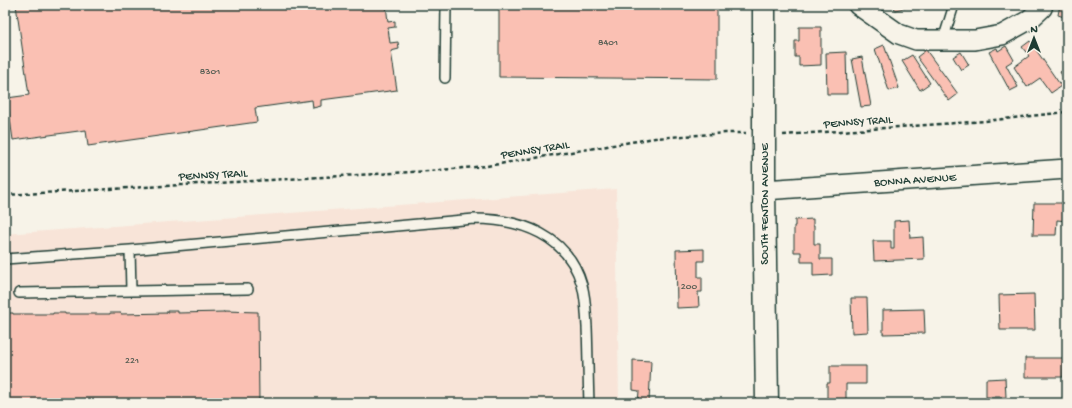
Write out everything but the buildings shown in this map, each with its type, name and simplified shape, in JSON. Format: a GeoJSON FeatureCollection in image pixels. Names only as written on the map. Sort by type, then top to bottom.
{"type":"FeatureCollection","features":[{"type":"Feature","properties":{"kind":"street","name":"SOUTH FENTON AVENUE"},"geometry":{"type":"LineString","coordinates":[[764,5],[766,403]]}},
{"type":"Feature","properties":{"kind":"street"},"geometry":{"type":"LineString","coordinates":[[858,5],[899,34],[916,40],[975,40],[1002,35],[1029,20],[1042,8],[1043,5]]}},
{"type":"Feature","properties":{"kind":"street","name":"BONNA AVENUE"},"geometry":{"type":"LineString","coordinates":[[764,190],[1067,169]]}},
{"type":"Feature","properties":{"kind":"lane"},"geometry":{"type":"LineString","coordinates":[[445,78],[446,5]]}},
{"type":"Feature","properties":{"kind":"lane"},"geometry":{"type":"LineString","coordinates":[[943,40],[954,5]]}},
{"type":"Feature","properties":{"kind":"lane"},"geometry":{"type":"LineString","coordinates":[[5,259],[130,250],[474,219],[490,219],[519,224],[554,241],[578,272],[582,285],[586,312],[589,403]]}},
{"type":"Feature","properties":{"kind":"lane"},"geometry":{"type":"LineString","coordinates":[[130,250],[131,291]]}},
{"type":"Feature","properties":{"kind":"lane"},"geometry":{"type":"LineString","coordinates":[[19,293],[248,289]]}},
{"type":"Feature","properties":{"kind":"path","name":"PENNSY TRAIL"},"geometry":{"type":"LineString","coordinates":[[5,194],[429,171],[487,166],[655,138],[725,133],[785,135],[985,122],[1067,112]]}},
{"type":"Feature","properties":{"kind":"shaded area"},"geometry":{"type":"Polygon","coordinates":[[[616,189],[619,403],[5,403],[5,234],[616,189]]]}}]}
